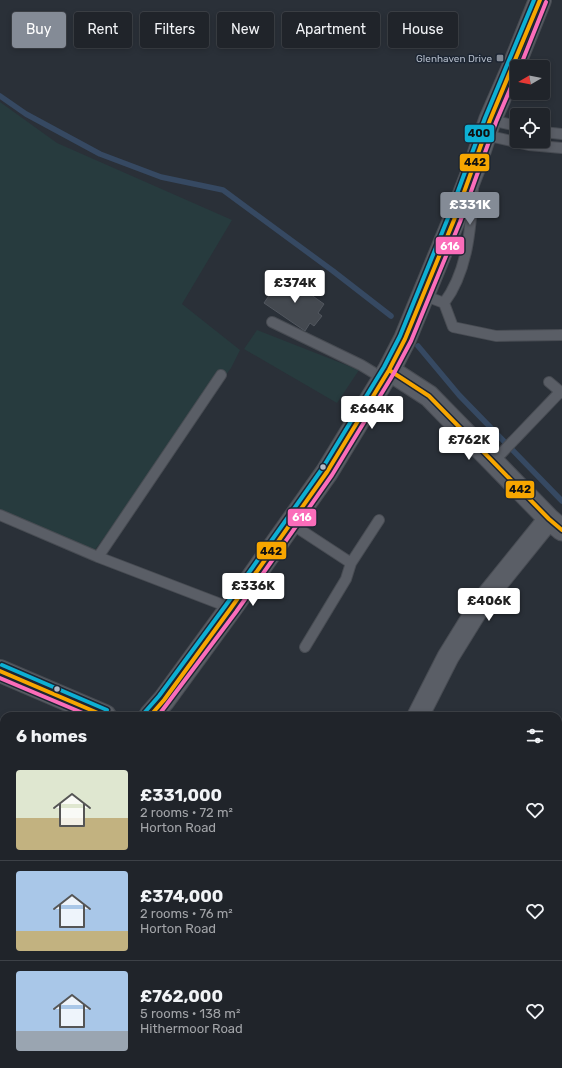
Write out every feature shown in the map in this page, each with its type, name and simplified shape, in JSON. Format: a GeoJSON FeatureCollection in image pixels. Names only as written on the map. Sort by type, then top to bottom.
{"type":"FeatureCollection","features":[{"type":"Feature","properties":{"kind":"street"},"geometry":{"type":"LineString","coordinates":[[154,712],[164,700],[231,608],[327,472],[386,374],[405,339],[474,168],[487,127],[540,0]]}},
{"type":"Feature","properties":{"kind":"street"},"geometry":{"type":"LineString","coordinates":[[386,374],[429,396],[497,458],[556,525],[482,602],[448,657],[420,712]]}},
{"type":"Feature","properties":{"kind":"street"},"geometry":{"type":"LineString","coordinates":[[0,671],[96,712]]}},
{"type":"Feature","properties":{"kind":"lane"},"geometry":{"type":"LineString","coordinates":[[487,127],[510,126]]}},
{"type":"Feature","properties":{"kind":"lane"},"geometry":{"type":"LineString","coordinates":[[487,127],[529,144],[562,148]]}},
{"type":"Feature","properties":{"kind":"lane"},"geometry":{"type":"LineString","coordinates":[[550,133],[562,134]]}},
{"type":"Feature","properties":{"kind":"lane"},"geometry":{"type":"LineString","coordinates":[[444,303],[455,289],[470,232],[474,168]]}},
{"type":"Feature","properties":{"kind":"lane"},"geometry":{"type":"LineString","coordinates":[[423,295],[444,303],[453,327],[496,336],[562,335]]}},
{"type":"Feature","properties":{"kind":"lane"},"geometry":{"type":"LineString","coordinates":[[272,322],[361,365],[386,374]]}},
{"type":"Feature","properties":{"kind":"lane"},"geometry":{"type":"LineString","coordinates":[[98,557],[222,375]]}},
{"type":"Feature","properties":{"kind":"lane"},"geometry":{"type":"LineString","coordinates":[[497,458],[561,392],[549,382]]}},
{"type":"Feature","properties":{"kind":"lane"},"geometry":{"type":"LineString","coordinates":[[0,515],[98,557],[231,608]]}},
{"type":"Feature","properties":{"kind":"lane"},"geometry":{"type":"LineString","coordinates":[[305,647],[346,579],[351,563],[379,520]]}},
{"type":"Feature","properties":{"kind":"lane"},"geometry":{"type":"LineString","coordinates":[[290,523],[351,563]]}},
{"type":"Feature","properties":{"kind":"green space"},"geometry":{"type":"Polygon","coordinates":[[[0,102],[57,143],[232,220],[182,304],[240,350],[231,368],[94,551],[0,510],[0,102]]]}},
{"type":"Feature","properties":{"kind":"green space"},"geometry":{"type":"Polygon","coordinates":[[[257,330],[359,370],[337,403],[244,349],[257,330]]]}},
{"type":"Feature","properties":{"kind":"building"},"geometry":{"type":"Polygon","coordinates":[[[283,275],[324,304],[318,313],[322,316],[314,326],[310,323],[305,331],[264,303],[283,275]]]}},
{"type":"Feature","properties":{"kind":"waterway"},"geometry":{"type":"LineString","coordinates":[[0,96],[26,114],[100,154],[161,177],[223,190],[391,316]]}},
{"type":"Feature","properties":{"kind":"waterway"},"geometry":{"type":"LineString","coordinates":[[418,346],[459,395],[562,501]]}},
{"type":"Feature","properties":{"kind":"transit line","name":"400"},"geometry":{"type":"LineString","coordinates":[[145,712],[159,696],[226,605],[322,469],[384,367],[400,336],[448,218],[485,118],[534,0]]}},
{"type":"Feature","properties":{"kind":"transit line","name":"442"},"geometry":{"type":"LineString","coordinates":[[154,712],[164,700],[231,608],[327,472],[389,370],[405,339],[454,220],[490,120],[540,0]]}},
{"type":"Feature","properties":{"kind":"transit line","name":"616"},"geometry":{"type":"LineString","coordinates":[[523,60],[546,2]]}},
{"type":"Feature","properties":{"kind":"transit line","name":"616"},"geometry":{"type":"LineString","coordinates":[[161,712],[236,612],[332,475],[394,373],[411,341],[460,222],[496,122],[510,89]]}},
{"type":"Feature","properties":{"kind":"transit line","name":"442"},"geometry":{"type":"LineString","coordinates":[[389,370],[429,396],[549,519],[562,530]]}},
{"type":"Feature","properties":{"kind":"transit line","name":"400"},"geometry":{"type":"LineString","coordinates":[[2,665],[107,710]]}},
{"type":"Feature","properties":{"kind":"transit line","name":"442"},"geometry":{"type":"LineString","coordinates":[[0,671],[96,712]]}},
{"type":"Feature","properties":{"kind":"transit line","name":"616"},"geometry":{"type":"LineString","coordinates":[[0,678],[81,712]]}},
{"type":"Feature","properties":{"kind":"place","name":"Glenhaven Drive"},"geometry":{"type":"Point","coordinates":[500,58]}}]}
